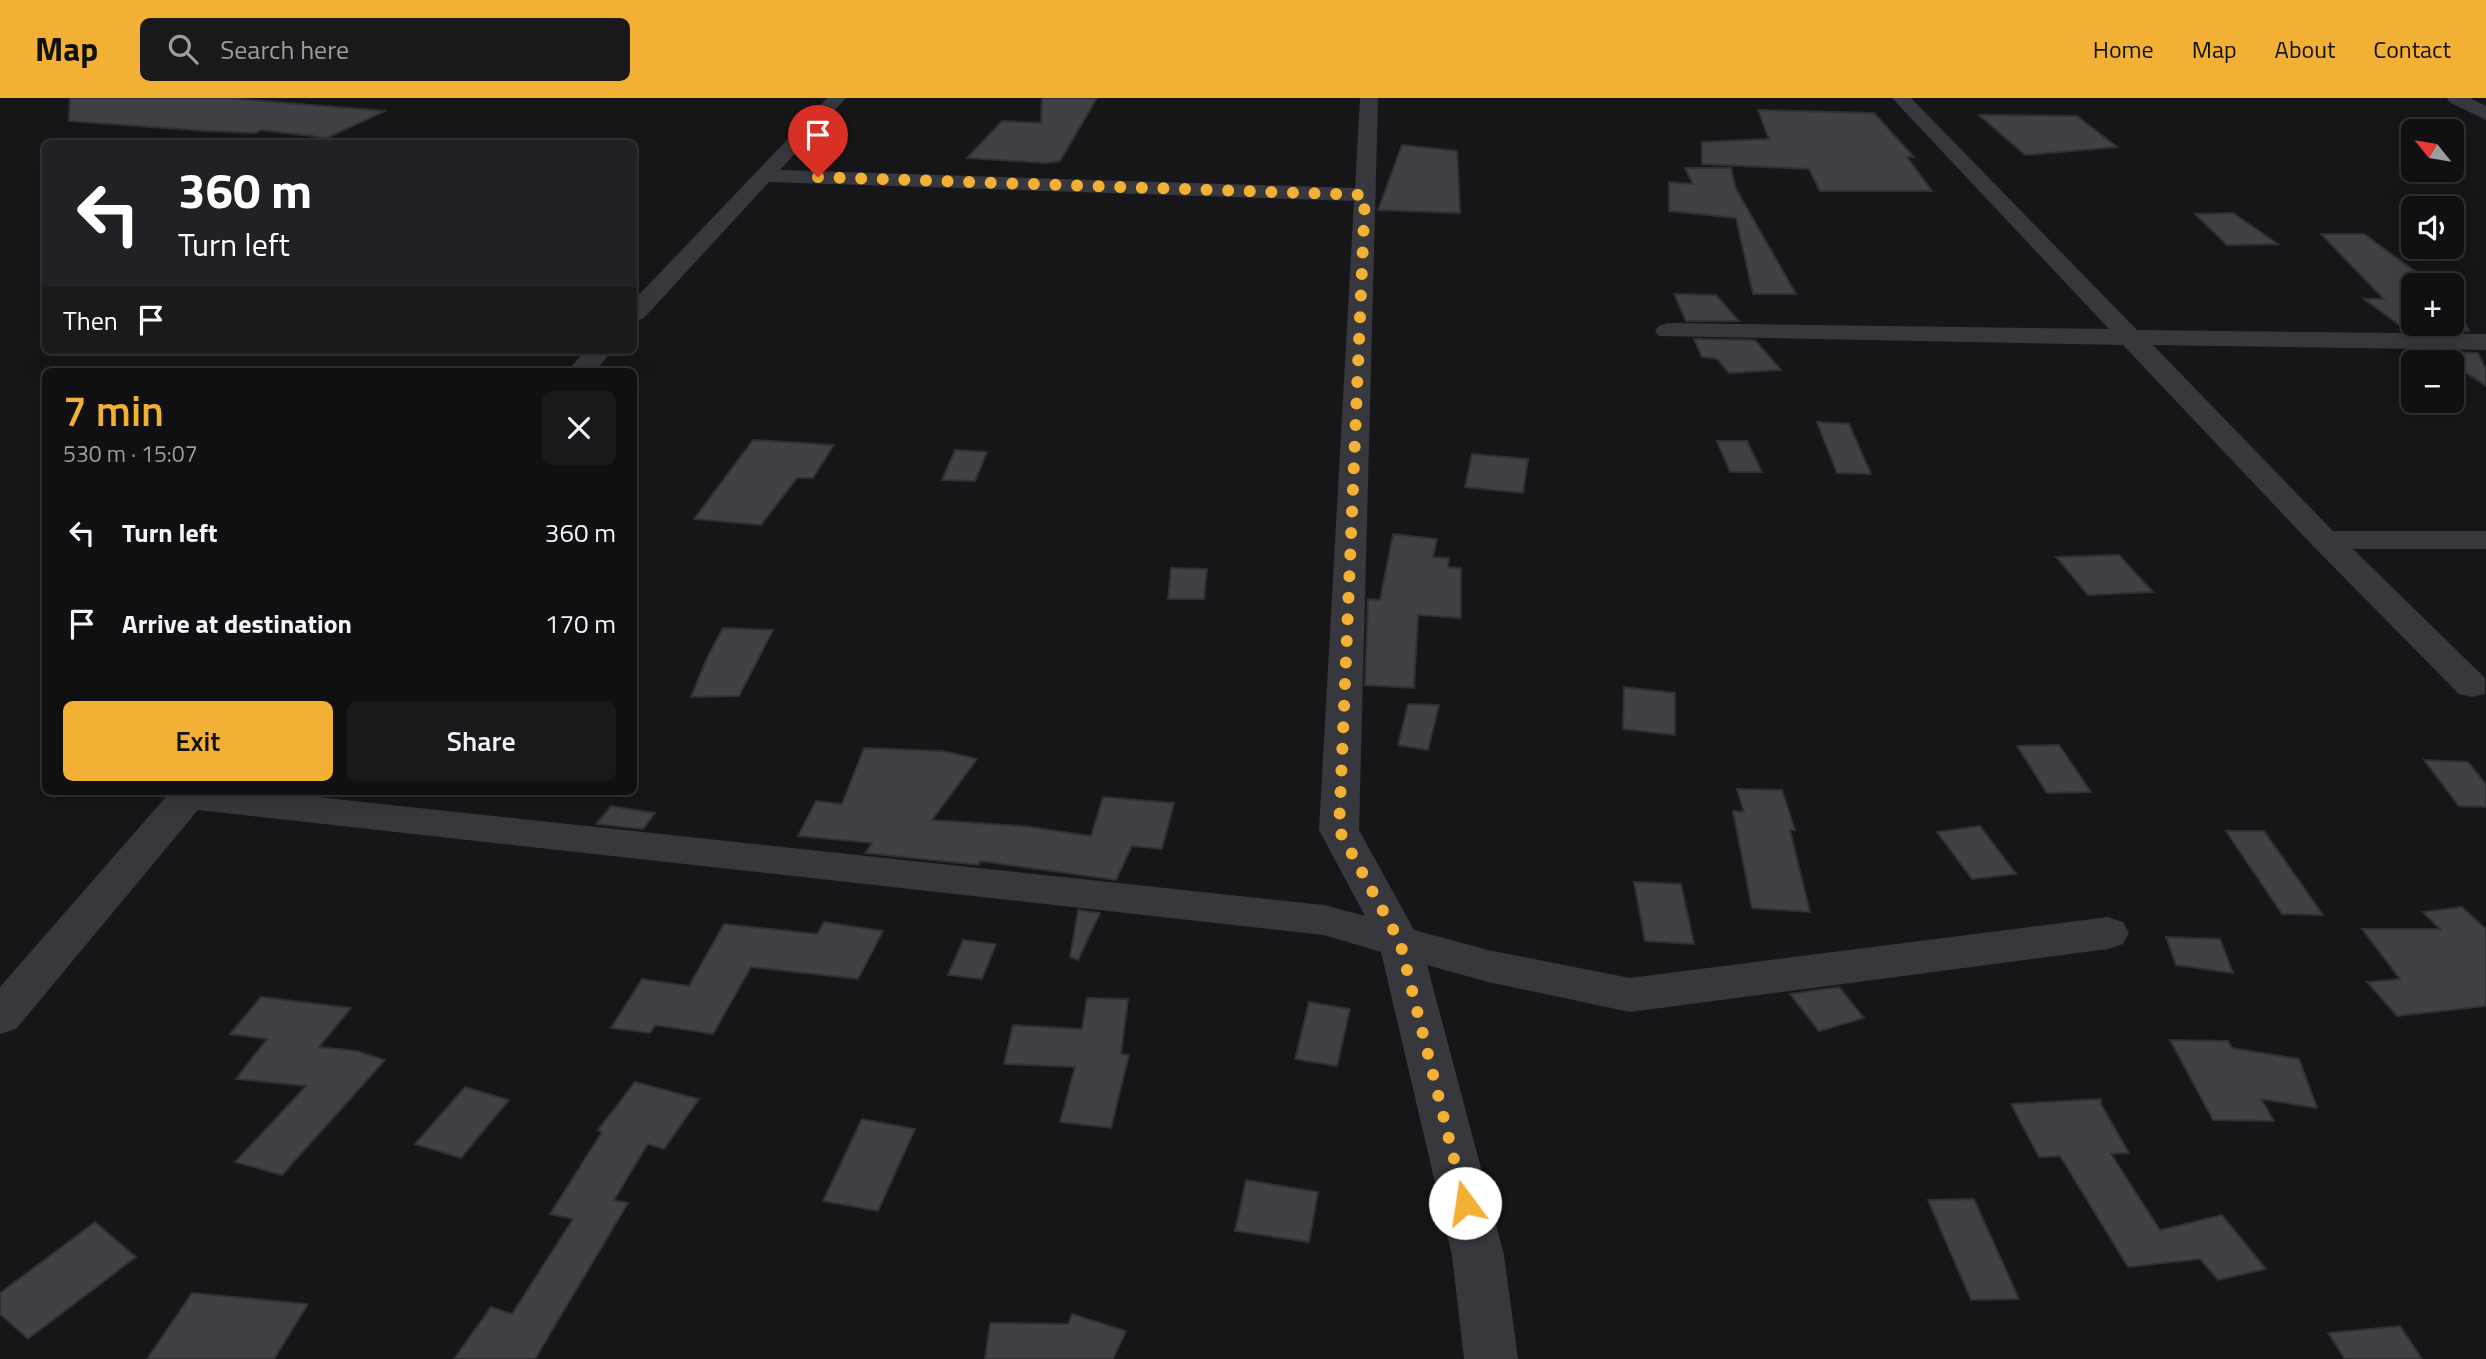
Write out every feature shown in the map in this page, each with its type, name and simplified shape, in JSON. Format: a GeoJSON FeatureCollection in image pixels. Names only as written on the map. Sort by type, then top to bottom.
{"type":"FeatureCollection","features":[{"type":"Feature","properties":{"kind":"street"},"geometry":{"type":"LineString","coordinates":[[637,311],[837,98]]}},
{"type":"Feature","properties":{"kind":"street"},"geometry":{"type":"LineString","coordinates":[[1369,98],[1339,830],[1400,942],[1478,1255],[1491,1359]]}},
{"type":"Feature","properties":{"kind":"street"},"geometry":{"type":"LineString","coordinates":[[1900,98],[2325,540],[2472,686]]}},
{"type":"Feature","properties":{"kind":"street"},"geometry":{"type":"LineString","coordinates":[[2456,98],[2486,114]]}},
{"type":"Feature","properties":{"kind":"street"},"geometry":{"type":"LineString","coordinates":[[764,176],[1365,195]]}},
{"type":"Feature","properties":{"kind":"street"},"geometry":{"type":"LineString","coordinates":[[1668,331],[2486,342]]}},
{"type":"Feature","properties":{"kind":"street"},"geometry":{"type":"LineString","coordinates":[[583,368],[596,354]]}},
{"type":"Feature","properties":{"kind":"street"},"geometry":{"type":"LineString","coordinates":[[2325,540],[2486,540]]}},
{"type":"Feature","properties":{"kind":"street"},"geometry":{"type":"LineString","coordinates":[[0,1017],[190,795]]}},
{"type":"Feature","properties":{"kind":"street"},"geometry":{"type":"LineString","coordinates":[[200,795],[1324,920],[1488,966],[1630,995],[2108,933]]}},
{"type":"Feature","properties":{"kind":"building"},"geometry":{"type":"Polygon","coordinates":[[[70,98],[226,98],[385,111],[327,138],[261,130],[256,133],[206,131],[69,121],[70,98]]]}},
{"type":"Feature","properties":{"kind":"building"},"geometry":{"type":"Polygon","coordinates":[[[1042,98],[1097,98],[1060,161],[1047,163],[967,158],[1002,121],[1041,123],[1042,98]]]}},
{"type":"Feature","properties":{"kind":"building"},"geometry":{"type":"Polygon","coordinates":[[[1758,110],[1874,113],[1914,157],[1907,157],[1932,191],[1820,191],[1809,169],[1702,164],[1702,142],[1769,139],[1758,110]]]}},
{"type":"Feature","properties":{"kind":"building"},"geometry":{"type":"Polygon","coordinates":[[[1979,115],[2077,116],[2117,147],[2025,155],[1979,115]]]}},
{"type":"Feature","properties":{"kind":"building"},"geometry":{"type":"Polygon","coordinates":[[[1402,145],[1457,151],[1460,213],[1378,210],[1402,145]]]}},
{"type":"Feature","properties":{"kind":"building"},"geometry":{"type":"Polygon","coordinates":[[[1685,168],[1731,168],[1736,189],[1796,294],[1753,294],[1736,218],[1669,211],[1669,182],[1693,184],[1685,168]]]}},
{"type":"Feature","properties":{"kind":"building"},"geometry":{"type":"Polygon","coordinates":[[[2233,213],[2278,244],[2227,245],[2195,214],[2233,213]]]}},
{"type":"Feature","properties":{"kind":"building"},"geometry":{"type":"Polygon","coordinates":[[[2321,234],[2364,234],[2418,273],[2401,273],[2401,326],[2364,299],[2384,299],[2321,234]]]}},
{"type":"Feature","properties":{"kind":"building"},"geometry":{"type":"Polygon","coordinates":[[[1674,294],[1716,295],[1739,321],[1686,321],[1674,294]]]}},
{"type":"Feature","properties":{"kind":"building"},"geometry":{"type":"Polygon","coordinates":[[[1694,339],[1755,340],[1781,370],[1729,373],[1717,359],[1702,357],[1694,339]]]}},
{"type":"Feature","properties":{"kind":"building"},"geometry":{"type":"Polygon","coordinates":[[[2464,353],[2478,353],[2486,369],[2486,386],[2464,371],[2464,353]]]}},
{"type":"Feature","properties":{"kind":"building"},"geometry":{"type":"Polygon","coordinates":[[[1817,422],[1849,424],[1871,474],[1837,473],[1817,422]]]}},
{"type":"Feature","properties":{"kind":"building"},"geometry":{"type":"Polygon","coordinates":[[[753,440],[834,445],[813,478],[797,478],[761,525],[694,519],[753,440]]]}},
{"type":"Feature","properties":{"kind":"building"},"geometry":{"type":"Polygon","coordinates":[[[1717,441],[1747,441],[1762,472],[1730,472],[1717,441]]]}},
{"type":"Feature","properties":{"kind":"building"},"geometry":{"type":"Polygon","coordinates":[[[955,450],[987,452],[975,481],[942,480],[955,450]]]}},
{"type":"Feature","properties":{"kind":"building"},"geometry":{"type":"Polygon","coordinates":[[[1472,454],[1528,459],[1523,493],[1465,487],[1472,454]]]}},
{"type":"Feature","properties":{"kind":"building"},"geometry":{"type":"Polygon","coordinates":[[[1393,534],[1437,539],[1433,557],[1449,558],[1448,567],[1461,568],[1461,618],[1418,615],[1414,688],[1365,685],[1368,599],[1380,600],[1393,534]]]}},
{"type":"Feature","properties":{"kind":"building"},"geometry":{"type":"Polygon","coordinates":[[[2119,555],[2153,592],[2088,595],[2056,557],[2119,555]]]}},
{"type":"Feature","properties":{"kind":"building"},"geometry":{"type":"Polygon","coordinates":[[[1171,568],[1207,569],[1204,599],[1168,599],[1171,568]]]}},
{"type":"Feature","properties":{"kind":"building"},"geometry":{"type":"Polygon","coordinates":[[[723,628],[773,630],[739,696],[691,697],[707,658],[723,628]]]}},
{"type":"Feature","properties":{"kind":"building"},"geometry":{"type":"Polygon","coordinates":[[[1624,687],[1675,693],[1675,735],[1623,729],[1624,687]]]}},
{"type":"Feature","properties":{"kind":"building"},"geometry":{"type":"Polygon","coordinates":[[[1408,704],[1439,705],[1428,750],[1398,745],[1408,704]]]}},
{"type":"Feature","properties":{"kind":"building"},"geometry":{"type":"Polygon","coordinates":[[[2059,745],[2091,792],[2047,793],[2017,746],[2059,745]]]}},
{"type":"Feature","properties":{"kind":"building"},"geometry":{"type":"Polygon","coordinates":[[[864,748],[943,751],[977,759],[932,820],[1022,826],[1091,836],[1103,797],[1174,803],[1162,849],[1132,846],[1116,880],[980,861],[979,865],[865,853],[872,843],[798,836],[816,801],[842,804],[864,748]]]}},
{"type":"Feature","properties":{"kind":"building"},"geometry":{"type":"Polygon","coordinates":[[[2424,760],[2468,762],[2486,784],[2486,807],[2459,806],[2424,760]]]}},
{"type":"Feature","properties":{"kind":"building"},"geometry":{"type":"Polygon","coordinates":[[[1737,789],[1782,790],[1795,830],[1790,830],[1810,912],[1752,908],[1733,811],[1744,812],[1737,789]]]}},
{"type":"Feature","properties":{"kind":"building"},"geometry":{"type":"Polygon","coordinates":[[[611,806],[655,813],[643,829],[596,824],[611,806]]]}},
{"type":"Feature","properties":{"kind":"building"},"geometry":{"type":"Polygon","coordinates":[[[1980,826],[2016,874],[1972,879],[1937,832],[1980,826]]]}},
{"type":"Feature","properties":{"kind":"building"},"geometry":{"type":"Polygon","coordinates":[[[2226,831],[2264,831],[2323,915],[2282,914],[2226,831]]]}},
{"type":"Feature","properties":{"kind":"building"},"geometry":{"type":"Polygon","coordinates":[[[1634,882],[1681,884],[1694,944],[1645,941],[1634,882]]]}},
{"type":"Feature","properties":{"kind":"building"},"geometry":{"type":"Polygon","coordinates":[[[2462,907],[2486,929],[2486,1006],[2397,1016],[2367,982],[2400,979],[2362,929],[2440,929],[2423,912],[2462,907]]]}},
{"type":"Feature","properties":{"kind":"building"},"geometry":{"type":"Polygon","coordinates":[[[1078,910],[1100,913],[1078,960],[1070,957],[1078,910]]]}},
{"type":"Feature","properties":{"kind":"building"},"geometry":{"type":"Polygon","coordinates":[[[824,922],[883,931],[858,979],[751,967],[713,1034],[655,1025],[650,1033],[611,1028],[642,979],[689,986],[724,924],[817,934],[824,922]]]}},
{"type":"Feature","properties":{"kind":"building"},"geometry":{"type":"Polygon","coordinates":[[[2166,937],[2220,939],[2233,973],[2176,965],[2166,937]]]}},
{"type":"Feature","properties":{"kind":"building"},"geometry":{"type":"Polygon","coordinates":[[[963,940],[996,944],[982,979],[948,975],[963,940]]]}},
{"type":"Feature","properties":{"kind":"building"},"geometry":{"type":"Polygon","coordinates":[[[1839,987],[1864,1018],[1819,1031],[1790,994],[1839,987]]]}},
{"type":"Feature","properties":{"kind":"building"},"geometry":{"type":"Polygon","coordinates":[[[261,997],[351,1008],[319,1047],[357,1051],[385,1060],[282,1175],[235,1162],[306,1086],[236,1079],[267,1039],[230,1034],[261,997]]]}},
{"type":"Feature","properties":{"kind":"building"},"geometry":{"type":"Polygon","coordinates":[[[1087,998],[1128,999],[1121,1054],[1129,1055],[1111,1128],[1060,1122],[1075,1067],[1004,1064],[1013,1025],[1082,1029],[1087,998]]]}},
{"type":"Feature","properties":{"kind":"building"},"geometry":{"type":"Polygon","coordinates":[[[1309,1002],[1350,1009],[1337,1066],[1295,1059],[1309,1002]]]}},
{"type":"Feature","properties":{"kind":"building"},"geometry":{"type":"Polygon","coordinates":[[[2170,1040],[2228,1041],[2232,1048],[2299,1059],[2317,1108],[2261,1099],[2274,1121],[2213,1120],[2170,1040]]]}},
{"type":"Feature","properties":{"kind":"building"},"geometry":{"type":"Polygon","coordinates":[[[635,1082],[699,1099],[664,1149],[648,1144],[614,1200],[628,1203],[535,1359],[454,1359],[491,1307],[512,1314],[573,1219],[550,1214],[602,1132],[598,1130],[635,1082]]]}},
{"type":"Feature","properties":{"kind":"building"},"geometry":{"type":"Polygon","coordinates":[[[465,1087],[509,1100],[461,1158],[415,1144],[465,1087]]]}},
{"type":"Feature","properties":{"kind":"building"},"geometry":{"type":"Polygon","coordinates":[[[2101,1099],[2101,1104],[2129,1153],[2111,1154],[2160,1230],[2222,1215],[2266,1269],[2218,1280],[2200,1259],[2128,1267],[2060,1156],[2039,1157],[2011,1104],[2101,1099]]]}},
{"type":"Feature","properties":{"kind":"building"},"geometry":{"type":"Polygon","coordinates":[[[862,1119],[915,1129],[878,1211],[823,1201],[862,1119]]]}},
{"type":"Feature","properties":{"kind":"building"},"geometry":{"type":"Polygon","coordinates":[[[1246,1180],[1318,1192],[1309,1242],[1235,1231],[1246,1180]]]}},
{"type":"Feature","properties":{"kind":"building"},"geometry":{"type":"Polygon","coordinates":[[[1974,1199],[2019,1299],[1971,1300],[1928,1200],[1974,1199]]]}},
{"type":"Feature","properties":{"kind":"building"},"geometry":{"type":"Polygon","coordinates":[[[95,1222],[136,1257],[28,1339],[0,1314],[0,1293],[95,1222]]]}},
{"type":"Feature","properties":{"kind":"building"},"geometry":{"type":"Polygon","coordinates":[[[192,1293],[308,1304],[274,1359],[147,1359],[192,1293]]]}},
{"type":"Feature","properties":{"kind":"building"},"geometry":{"type":"Polygon","coordinates":[[[1072,1314],[1126,1331],[1113,1359],[985,1359],[990,1323],[1068,1324],[1072,1314]]]}},
{"type":"Feature","properties":{"kind":"building"},"geometry":{"type":"Polygon","coordinates":[[[2400,1326],[2422,1359],[2345,1359],[2328,1333],[2400,1326]]]}},
{"type":"Feature","properties":{"kind":"route"},"geometry":{"type":"LineString","coordinates":[[818,177],[1365,195],[1339,830],[1400,942],[1465,1203]]}}]}
